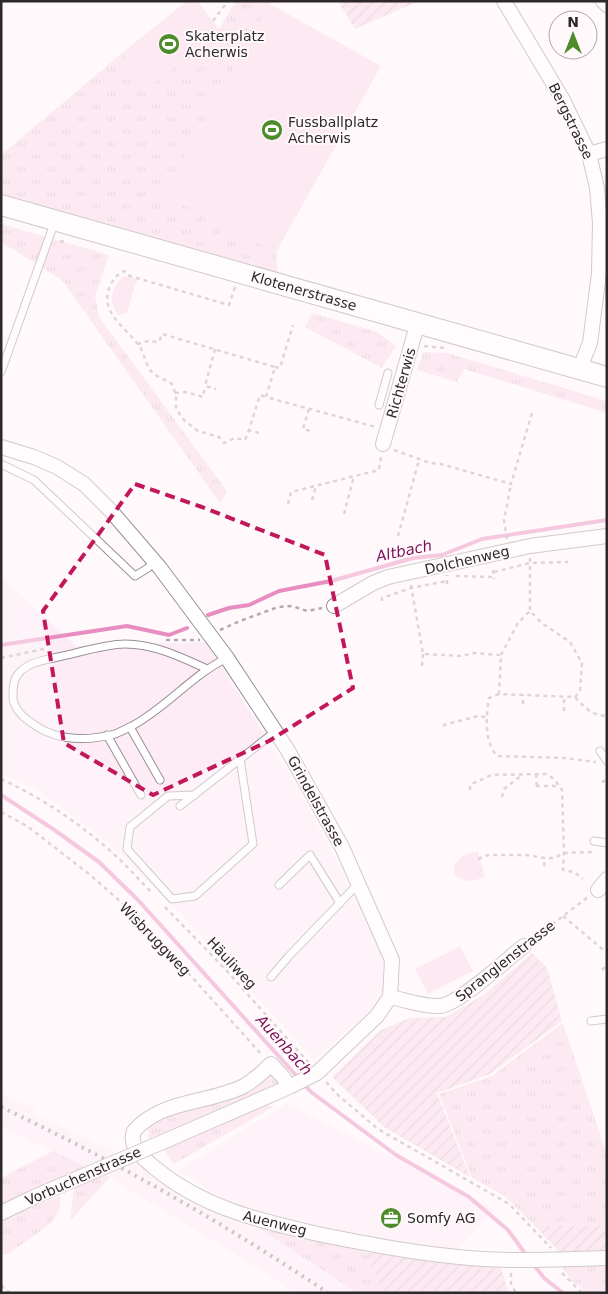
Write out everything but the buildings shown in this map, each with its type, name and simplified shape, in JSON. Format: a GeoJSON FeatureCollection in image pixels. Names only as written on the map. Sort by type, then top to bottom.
{"type":"FeatureCollection","features":[{"type":"Feature","properties":{"kind":"main road","name":"Klotenerstrasse"},"geometry":{"type":"LineString","coordinates":[[1,205],[607,377]]}},
{"type":"Feature","properties":{"kind":"street","name":"Bergstrasse"},"geometry":{"type":"LineString","coordinates":[[504,1],[563,100],[590,154],[597,188],[599,273],[590,343],[579,370]]}},
{"type":"Feature","properties":{"kind":"street"},"geometry":{"type":"LineString","coordinates":[[603,1],[607,5]]}},
{"type":"Feature","properties":{"kind":"street"},"geometry":{"type":"LineString","coordinates":[[590,154],[607,149]]}},
{"type":"Feature","properties":{"kind":"street","name":"Richterwis"},"geometry":{"type":"LineString","coordinates":[[385,437],[418,322]]}},
{"type":"Feature","properties":{"kind":"street","name":"Grindelstrasse"},"geometry":{"type":"LineString","coordinates":[[1,447],[34,457],[56,467],[84,484],[111,511],[154,561],[227,658],[276,731],[317,799],[342,847],[392,960],[390,997]]}},
{"type":"Feature","properties":{"kind":"street","name":"Dolchenweg"},"geometry":{"type":"LineString","coordinates":[[329,607],[388,577],[530,546],[607,536]]}},
{"type":"Feature","properties":{"kind":"street","name":"Spranglenstrasse"},"geometry":{"type":"LineString","coordinates":[[390,997],[428,1005],[447,1004],[460,997],[524,946]]}},
{"type":"Feature","properties":{"kind":"street"},"geometry":{"type":"LineString","coordinates":[[271,1064],[283,1077],[303,1080],[377,1016],[390,997]]}},
{"type":"Feature","properties":{"kind":"street","name":"Auenweg"},"geometry":{"type":"LineString","coordinates":[[271,1064],[244,1086],[170,1108],[147,1119],[133,1134],[133,1142],[136,1149],[169,1178],[212,1203],[236,1213],[286,1227],[373,1245],[453,1256],[513,1260],[607,1258]]}},
{"type":"Feature","properties":{"kind":"street","name":"Vorbuchenstrasse"},"geometry":{"type":"LineString","coordinates":[[1,1213],[303,1080]]}},
{"type":"Feature","properties":{"kind":"lane"},"geometry":{"type":"LineString","coordinates":[[1,372],[55,220]]}},
{"type":"Feature","properties":{"kind":"lane"},"geometry":{"type":"LineString","coordinates":[[379,405],[388,373]]}},
{"type":"Feature","properties":{"kind":"lane"},"geometry":{"type":"LineString","coordinates":[[1,464],[34,480],[135,576],[148,568],[154,561]]}},
{"type":"Feature","properties":{"kind":"lane"},"geometry":{"type":"LineString","coordinates":[[207,669],[151,647],[124,644],[32,664],[20,672],[13,685],[13,702],[22,716],[42,731],[62,737],[85,739],[116,734],[143,720],[167,703],[207,669],[227,658]]}},
{"type":"Feature","properties":{"kind":"lane"},"geometry":{"type":"LineString","coordinates":[[130,726],[160,780]]}},
{"type":"Feature","properties":{"kind":"lane"},"geometry":{"type":"LineString","coordinates":[[180,806],[276,731]]}},
{"type":"Feature","properties":{"kind":"lane"},"geometry":{"type":"LineString","coordinates":[[107,735],[140,795]]}},
{"type":"Feature","properties":{"kind":"lane"},"geometry":{"type":"LineString","coordinates":[[600,751],[607,761]]}},
{"type":"Feature","properties":{"kind":"lane"},"geometry":{"type":"LineString","coordinates":[[194,795],[168,796],[130,827],[127,849],[172,899],[195,896],[253,844],[240,759]]}},
{"type":"Feature","properties":{"kind":"lane"},"geometry":{"type":"LineString","coordinates":[[594,841],[607,843]]}},
{"type":"Feature","properties":{"kind":"lane"},"geometry":{"type":"LineString","coordinates":[[279,885],[310,855],[340,903]]}},
{"type":"Feature","properties":{"kind":"lane"},"geometry":{"type":"LineString","coordinates":[[271,977],[359,883]]}},
{"type":"Feature","properties":{"kind":"lane"},"geometry":{"type":"LineString","coordinates":[[591,1020],[607,1019]]}},
{"type":"Feature","properties":{"kind":"path"},"geometry":{"type":"LineString","coordinates":[[213,21],[228,1]]}},
{"type":"Feature","properties":{"kind":"path"},"geometry":{"type":"LineString","coordinates":[[236,286],[229,305],[130,276],[124,271],[113,280],[107,292],[107,304],[114,318],[137,344],[154,374],[172,384],[175,393],[176,409],[184,420],[198,431],[219,437],[224,443],[235,438],[245,440],[260,395],[309,409],[385,437],[399,453],[511,484]]}},
{"type":"Feature","properties":{"kind":"path"},"geometry":{"type":"LineString","coordinates":[[137,344],[148,341],[159,342],[162,334],[280,368],[293,325]]}},
{"type":"Feature","properties":{"kind":"path"},"geometry":{"type":"LineString","coordinates":[[175,393],[186,392],[202,397],[215,350]]}},
{"type":"Feature","properties":{"kind":"path"},"geometry":{"type":"LineString","coordinates":[[266,397],[275,367]]}},
{"type":"Feature","properties":{"kind":"path"},"geometry":{"type":"LineString","coordinates":[[205,386],[216,389]]}},
{"type":"Feature","properties":{"kind":"path"},"geometry":{"type":"LineString","coordinates":[[309,409],[303,429],[314,432]]}},
{"type":"Feature","properties":{"kind":"path"},"geometry":{"type":"LineString","coordinates":[[508,545],[504,520],[511,484],[532,413]]}},
{"type":"Feature","properties":{"kind":"path"},"geometry":{"type":"LineString","coordinates":[[249,430],[259,433]]}},
{"type":"Feature","properties":{"kind":"path"},"geometry":{"type":"LineString","coordinates":[[288,504],[291,492],[380,470],[385,437]]}},
{"type":"Feature","properties":{"kind":"path"},"geometry":{"type":"LineString","coordinates":[[398,536],[419,460]]}},
{"type":"Feature","properties":{"kind":"path"},"geometry":{"type":"LineString","coordinates":[[344,514],[354,476]]}},
{"type":"Feature","properties":{"kind":"path"},"geometry":{"type":"LineString","coordinates":[[312,500],[316,486]]}},
{"type":"Feature","properties":{"kind":"path"},"geometry":{"type":"LineString","coordinates":[[499,694],[501,655],[518,623],[530,611],[530,546]]}},
{"type":"Feature","properties":{"kind":"path"},"geometry":{"type":"LineString","coordinates":[[494,572],[530,564],[568,562]]}},
{"type":"Feature","properties":{"kind":"path"},"geometry":{"type":"LineString","coordinates":[[408,573],[423,654],[422,666]]}},
{"type":"Feature","properties":{"kind":"path"},"geometry":{"type":"LineString","coordinates":[[456,576],[494,577]]}},
{"type":"Feature","properties":{"kind":"path"},"geometry":{"type":"LineString","coordinates":[[382,601],[382,598],[411,588],[447,581]]}},
{"type":"Feature","properties":{"kind":"path"},"geometry":{"type":"LineString","coordinates":[[210,635],[240,621],[278,607],[292,606],[307,611],[329,607]]}},
{"type":"Feature","properties":{"kind":"path"},"geometry":{"type":"LineString","coordinates":[[530,611],[543,624],[570,642],[582,664],[580,691],[575,697]]}},
{"type":"Feature","properties":{"kind":"path"},"geometry":{"type":"LineString","coordinates":[[423,654],[463,656],[472,653],[501,655]]}},
{"type":"Feature","properties":{"kind":"path"},"geometry":{"type":"LineString","coordinates":[[463,656],[463,661]]}},
{"type":"Feature","properties":{"kind":"path"},"geometry":{"type":"LineString","coordinates":[[598,762],[565,758],[497,756],[493,752],[486,717],[488,698],[499,694],[575,697],[589,712],[607,716]]}},
{"type":"Feature","properties":{"kind":"path"},"geometry":{"type":"LineString","coordinates":[[523,695],[523,704]]}},
{"type":"Feature","properties":{"kind":"path"},"geometry":{"type":"LineString","coordinates":[[564,697],[564,711]]}},
{"type":"Feature","properties":{"kind":"path"},"geometry":{"type":"LineString","coordinates":[[445,726],[478,716],[486,717]]}},
{"type":"Feature","properties":{"kind":"path"},"geometry":{"type":"LineString","coordinates":[[502,797],[504,789],[523,774]]}},
{"type":"Feature","properties":{"kind":"path"},"geometry":{"type":"LineString","coordinates":[[536,774],[536,788],[559,786]]}},
{"type":"Feature","properties":{"kind":"path"},"geometry":{"type":"LineString","coordinates":[[470,790],[470,785],[491,775],[547,774],[555,780],[562,790],[563,870],[574,872],[583,879]]}},
{"type":"Feature","properties":{"kind":"path"},"geometry":{"type":"LineString","coordinates":[[1,779],[33,794],[84,829],[118,858],[158,900]]}},
{"type":"Feature","properties":{"kind":"path"},"geometry":{"type":"LineString","coordinates":[[603,783],[603,781],[607,781]]}},
{"type":"Feature","properties":{"kind":"path","name":"Wisbruggweg"},"geometry":{"type":"LineString","coordinates":[[1,812],[28,826],[89,874],[136,915],[271,1064]]}},
{"type":"Feature","properties":{"kind":"path"},"geometry":{"type":"LineString","coordinates":[[478,859],[488,855],[510,857],[526,855],[554,858],[564,853],[598,852]]}},
{"type":"Feature","properties":{"kind":"path"},"geometry":{"type":"LineString","coordinates":[[544,866],[545,858]]}},
{"type":"Feature","properties":{"kind":"path","name":"Spranglenstrasse"},"geometry":{"type":"LineString","coordinates":[[524,946],[604,884]]}},
{"type":"Feature","properties":{"kind":"path","name":"Häuliweg"},"geometry":{"type":"LineString","coordinates":[[165,907],[226,970],[303,1080],[339,1096],[378,1129],[509,1204],[551,1248],[558,1268],[582,1293]]}},
{"type":"Feature","properties":{"kind":"path"},"geometry":{"type":"LineString","coordinates":[[563,916],[586,938],[607,953]]}},
{"type":"Feature","properties":{"kind":"path"},"geometry":{"type":"LineString","coordinates":[[602,970],[607,965]]}},
{"type":"Feature","properties":{"kind":"path"},"geometry":{"type":"LineString","coordinates":[[513,1260],[511,1284],[516,1293]]}},
{"type":"Feature","properties":{"kind":"path"},"geometry":{"type":"LineString","coordinates":[[1,1285],[10,1293]]}},
{"type":"Feature","properties":{"kind":"highlighted area"},"geometry":{"type":"Polygon","coordinates":[[[135,484],[202,507],[325,555],[353,688],[269,741],[153,795],[64,743],[43,611],[135,484]]]}},
{"type":"Feature","properties":{"kind":"shaded area"},"geometry":{"type":"Polygon","coordinates":[[[1,576],[76,646],[206,642],[298,788],[401,984],[314,1060],[179,912],[107,842],[36,789],[1,774],[1,576]]]}},
{"type":"Feature","properties":{"kind":"shaded area"},"geometry":{"type":"Polygon","coordinates":[[[1,1093],[35,1108],[32,1112],[117,1153],[196,1200],[248,1221],[357,1293],[294,1293],[267,1274],[110,1178],[1,1127],[1,1093]]]}},
{"type":"Feature","properties":{"kind":"shaded area"},"geometry":{"type":"Polygon","coordinates":[[[287,1103],[495,1209],[453,1254],[283,1222],[241,1210],[178,1171],[287,1103]]]}},
{"type":"Feature","properties":{"kind":"green space","name":"Skaterplatz Acherwis"},"geometry":{"type":"Polygon","coordinates":[[[187,1],[197,1],[219,29],[216,34],[149,88],[122,53],[187,1]]]}},
{"type":"Feature","properties":{"kind":"green space"},"geometry":{"type":"Polygon","coordinates":[[[236,1],[272,1],[164,194],[276,252],[278,276],[1,196],[1,155],[122,53],[149,87],[216,34],[236,1]]]}},
{"type":"Feature","properties":{"kind":"green space"},"geometry":{"type":"Polygon","coordinates":[[[338,1],[419,1],[355,29],[338,1]]]}},
{"type":"Feature","properties":{"kind":"green space","name":"Fussballplatz Acherwis"},"geometry":{"type":"Polygon","coordinates":[[[270,4],[381,66],[276,252],[164,194],[270,4]]]}},
{"type":"Feature","properties":{"kind":"green space"},"geometry":{"type":"Polygon","coordinates":[[[1,224],[109,255],[95,296],[99,317],[227,491],[220,503],[62,280],[1,242],[1,224]]]}},
{"type":"Feature","properties":{"kind":"green space"},"geometry":{"type":"Polygon","coordinates":[[[124,276],[137,279],[127,313],[118,315],[113,304],[112,294],[116,285],[124,276]]]}},
{"type":"Feature","properties":{"kind":"green space"},"geometry":{"type":"Polygon","coordinates":[[[312,313],[377,332],[396,346],[382,368],[305,327],[312,313]]]}},
{"type":"Feature","properties":{"kind":"green space"},"geometry":{"type":"Polygon","coordinates":[[[423,352],[447,353],[607,401],[607,413],[464,369],[457,382],[417,370],[423,352]]]}},
{"type":"Feature","properties":{"kind":"green space"},"geometry":{"type":"Polygon","coordinates":[[[478,851],[485,877],[469,881],[455,875],[454,865],[463,855],[478,851]]]}},
{"type":"Feature","properties":{"kind":"green space"},"geometry":{"type":"Polygon","coordinates":[[[460,946],[473,971],[428,994],[415,969],[460,946]]]}},
{"type":"Feature","properties":{"kind":"green space"},"geometry":{"type":"Polygon","coordinates":[[[532,953],[547,968],[562,1021],[490,1074],[437,1093],[470,1177],[384,1127],[332,1077],[381,1030],[410,1018],[446,1017],[485,994],[532,953]]]}},
{"type":"Feature","properties":{"kind":"green space"},"geometry":{"type":"Polygon","coordinates":[[[563,1023],[607,1155],[607,1225],[535,1226],[505,1196],[472,1178],[439,1094],[492,1076],[563,1023]]]}},
{"type":"Feature","properties":{"kind":"green space"},"geometry":{"type":"Polygon","coordinates":[[[273,1074],[279,1084],[148,1139],[149,1123],[173,1110],[250,1087],[273,1074]]]}},
{"type":"Feature","properties":{"kind":"green space"},"geometry":{"type":"Polygon","coordinates":[[[267,1104],[273,1107],[174,1164],[163,1149],[267,1104]]]}},
{"type":"Feature","properties":{"kind":"green space"},"geometry":{"type":"Polygon","coordinates":[[[53,1151],[86,1167],[1,1206],[1,1178],[53,1151]]]}},
{"type":"Feature","properties":{"kind":"green space"},"geometry":{"type":"Polygon","coordinates":[[[104,1175],[110,1177],[70,1221],[74,1188],[104,1175]]]}},
{"type":"Feature","properties":{"kind":"green space"},"geometry":{"type":"Polygon","coordinates":[[[61,1196],[59,1212],[50,1224],[10,1253],[1,1255],[1,1220],[17,1211],[61,1196]]]}},
{"type":"Feature","properties":{"kind":"green space"},"geometry":{"type":"Polygon","coordinates":[[[248,1221],[365,1252],[383,1293],[357,1293],[248,1221]]]}},
{"type":"Feature","properties":{"kind":"green space"},"geometry":{"type":"Polygon","coordinates":[[[607,1225],[607,1250],[559,1252],[535,1226],[607,1225]]]}},
{"type":"Feature","properties":{"kind":"green space"},"geometry":{"type":"Polygon","coordinates":[[[365,1252],[501,1268],[509,1293],[383,1293],[365,1252]]]}},
{"type":"Feature","properties":{"kind":"green space"},"geometry":{"type":"Polygon","coordinates":[[[607,1263],[607,1293],[587,1293],[571,1280],[560,1264],[607,1263]]]}},
{"type":"Feature","properties":{"kind":"waterway","name":"Altbach"},"geometry":{"type":"LineString","coordinates":[[208,615],[229,608],[249,605],[279,591],[331,581],[413,558],[442,555],[482,539],[607,520]]}},
{"type":"Feature","properties":{"kind":"waterway","name":"Altbach"},"geometry":{"type":"LineString","coordinates":[[1,645],[127,626],[169,635],[187,628]]}},
{"type":"Feature","properties":{"kind":"waterway","name":"Auenbach"},"geometry":{"type":"LineString","coordinates":[[1,795],[99,862],[138,900],[311,1092],[396,1155],[469,1197],[508,1230],[527,1256]]}},
{"type":"Feature","properties":{"kind":"waterway","name":"Auenbach"},"geometry":{"type":"LineString","coordinates":[[533,1264],[544,1278],[563,1293]]}},
{"type":"Feature","properties":{"kind":"railway"},"geometry":{"type":"LineString","coordinates":[[1,1107],[86,1149],[168,1194],[249,1242],[328,1293]]}},
{"type":"Feature","properties":{"kind":"place","name":"Skaterplatz Acherwis"},"geometry":{"type":"Point","coordinates":[169,44]}},
{"type":"Feature","properties":{"kind":"place","name":"Fussballplatz Acherwis"},"geometry":{"type":"Point","coordinates":[272,130]}},
{"type":"Feature","properties":{"kind":"place","name":"Somfy AG"},"geometry":{"type":"Point","coordinates":[391,1218]}}]}
